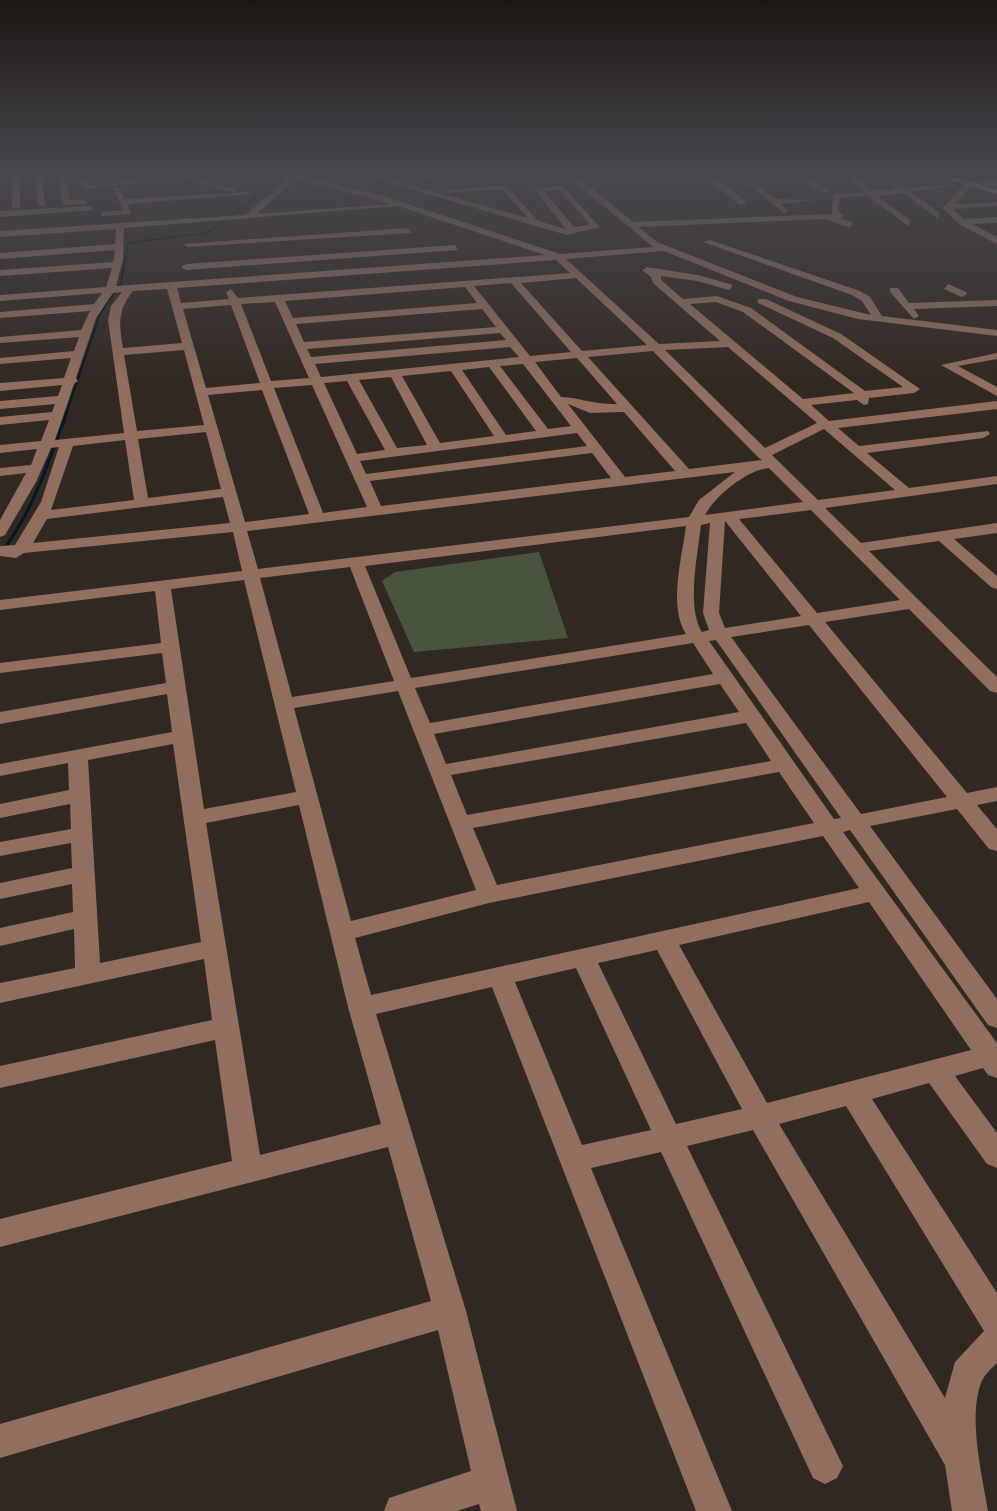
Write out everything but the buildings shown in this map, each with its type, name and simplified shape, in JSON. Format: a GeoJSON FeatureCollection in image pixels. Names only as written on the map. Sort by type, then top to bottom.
{"type":"FeatureCollection","features":[{"type":"Feature","properties":{"kind":"street"},"geometry":{"type":"LineString","coordinates":[[0,532],[6,514],[25,492],[48,445],[94,312],[110,290],[119,243]]}},
{"type":"Feature","properties":{"kind":"street"},"geometry":{"type":"LineString","coordinates":[[219,243],[188,244],[181,280],[190,346],[361,1007],[450,1311],[495,1497],[402,1511]]}},
{"type":"Feature","properties":{"kind":"street"},"geometry":{"type":"LineString","coordinates":[[516,243],[557,256],[580,275],[997,687]]}},
{"type":"Feature","properties":{"kind":"street"},"geometry":{"type":"LineString","coordinates":[[544,252],[561,243]]}},
{"type":"Feature","properties":{"kind":"street"},"geometry":{"type":"LineString","coordinates":[[656,243],[828,310],[997,333]]}},
{"type":"Feature","properties":{"kind":"street"},"geometry":{"type":"LineString","coordinates":[[181,280],[226,280],[605,253],[678,243]]}},
{"type":"Feature","properties":{"kind":"street"},"geometry":{"type":"LineString","coordinates":[[708,243],[852,292],[866,299],[879,319]]}},
{"type":"Feature","properties":{"kind":"street"},"geometry":{"type":"LineString","coordinates":[[0,246],[118,256]]}},
{"type":"Feature","properties":{"kind":"street"},"geometry":{"type":"LineString","coordinates":[[0,298],[130,288],[455,248],[489,261]]}},
{"type":"Feature","properties":{"kind":"street"},"geometry":{"type":"LineString","coordinates":[[605,253],[648,271],[713,282],[785,311],[837,336],[914,389],[864,396],[779,330],[747,310],[717,299],[680,302]]}},
{"type":"Feature","properties":{"kind":"street"},"geometry":{"type":"LineString","coordinates":[[0,256],[118,256]]}},
{"type":"Feature","properties":{"kind":"street"},"geometry":{"type":"LineString","coordinates":[[0,265],[118,256]]}},
{"type":"Feature","properties":{"kind":"street"},"geometry":{"type":"LineString","coordinates":[[0,273],[118,256]]}},
{"type":"Feature","properties":{"kind":"street"},"geometry":{"type":"LineString","coordinates":[[0,282],[118,256]]}},
{"type":"Feature","properties":{"kind":"street"},"geometry":{"type":"LineString","coordinates":[[352,271],[365,290]]}},
{"type":"Feature","properties":{"kind":"street"},"geometry":{"type":"LineString","coordinates":[[648,271],[680,302],[906,492]]}},
{"type":"Feature","properties":{"kind":"street"},"geometry":{"type":"LineString","coordinates":[[284,309],[365,290],[580,275]]}},
{"type":"Feature","properties":{"kind":"street"},"geometry":{"type":"LineString","coordinates":[[181,280],[234,301],[284,309],[480,301]]}},
{"type":"Feature","properties":{"kind":"street"},"geometry":{"type":"LineString","coordinates":[[226,280],[317,517]]}},
{"type":"Feature","properties":{"kind":"street"},"geometry":{"type":"LineString","coordinates":[[513,280],[685,473]]}},
{"type":"Feature","properties":{"kind":"street"},"geometry":{"type":"LineString","coordinates":[[466,282],[620,480]]}},
{"type":"Feature","properties":{"kind":"street"},"geometry":{"type":"LineString","coordinates":[[948,287],[962,294]]}},
{"type":"Feature","properties":{"kind":"street"},"geometry":{"type":"LineString","coordinates":[[130,288],[112,315],[142,504]]}},
{"type":"Feature","properties":{"kind":"street"},"geometry":{"type":"LineString","coordinates":[[894,290],[908,306],[917,324]]}},
{"type":"Feature","properties":{"kind":"street"},"geometry":{"type":"LineString","coordinates":[[949,306],[945,296],[985,291]]}},
{"type":"Feature","properties":{"kind":"street"},"geometry":{"type":"LineString","coordinates":[[797,298],[852,292]]}},
{"type":"Feature","properties":{"kind":"street"},"geometry":{"type":"LineString","coordinates":[[908,306],[997,303]]}},
{"type":"Feature","properties":{"kind":"street"},"geometry":{"type":"LineString","coordinates":[[284,309],[364,478],[376,510]]}},
{"type":"Feature","properties":{"kind":"street"},"geometry":{"type":"LineString","coordinates":[[0,315],[94,312]]}},
{"type":"Feature","properties":{"kind":"street"},"geometry":{"type":"LineString","coordinates":[[0,324],[94,312]]}},
{"type":"Feature","properties":{"kind":"street"},"geometry":{"type":"LineString","coordinates":[[298,340],[493,318]]}},
{"type":"Feature","properties":{"kind":"street"},"geometry":{"type":"LineString","coordinates":[[298,340],[503,330]]}},
{"type":"Feature","properties":{"kind":"street"},"geometry":{"type":"LineString","coordinates":[[0,340],[81,350]]}},
{"type":"Feature","properties":{"kind":"street"},"geometry":{"type":"LineString","coordinates":[[308,361],[513,343]]}},
{"type":"Feature","properties":{"kind":"street"},"geometry":{"type":"LineString","coordinates":[[201,392],[656,347],[730,344]]}},
{"type":"Feature","properties":{"kind":"street"},"geometry":{"type":"LineString","coordinates":[[119,352],[190,346]]}},
{"type":"Feature","properties":{"kind":"street"},"geometry":{"type":"LineString","coordinates":[[0,351],[81,350]]}},
{"type":"Feature","properties":{"kind":"street"},"geometry":{"type":"LineString","coordinates":[[0,361],[81,350]]}},
{"type":"Feature","properties":{"kind":"street"},"geometry":{"type":"LineString","coordinates":[[0,374],[81,350]]}},
{"type":"Feature","properties":{"kind":"street"},"geometry":{"type":"LineString","coordinates":[[997,356],[947,365],[997,392]]}},
{"type":"Feature","properties":{"kind":"street"},"geometry":{"type":"LineString","coordinates":[[977,359],[997,369]]}},
{"type":"Feature","properties":{"kind":"street"},"geometry":{"type":"LineString","coordinates":[[493,364],[545,434]]}},
{"type":"Feature","properties":{"kind":"street"},"geometry":{"type":"LineString","coordinates":[[454,367],[502,439]]}},
{"type":"Feature","properties":{"kind":"street"},"geometry":{"type":"LineString","coordinates":[[395,373],[436,448]]}},
{"type":"Feature","properties":{"kind":"street"},"geometry":{"type":"LineString","coordinates":[[351,377],[393,453]]}},
{"type":"Feature","properties":{"kind":"street"},"geometry":{"type":"LineString","coordinates":[[0,387],[72,381]]}},
{"type":"Feature","properties":{"kind":"street"},"geometry":{"type":"LineString","coordinates":[[805,407],[858,404],[865,400],[864,396]]}},
{"type":"Feature","properties":{"kind":"street"},"geometry":{"type":"LineString","coordinates":[[0,405],[64,399]]}},
{"type":"Feature","properties":{"kind":"street"},"geometry":{"type":"LineString","coordinates":[[558,400],[573,401],[590,409],[626,408]]}},
{"type":"Feature","properties":{"kind":"street"},"geometry":{"type":"LineString","coordinates":[[573,1160],[994,1059],[784,765],[697,638],[687,616],[694,521],[704,503],[751,466],[826,424],[997,405]]}},
{"type":"Feature","properties":{"kind":"street"},"geometry":{"type":"LineString","coordinates":[[0,421],[59,415]]}},
{"type":"Feature","properties":{"kind":"street"},"geometry":{"type":"LineString","coordinates":[[0,449],[210,428]]}},
{"type":"Feature","properties":{"kind":"street"},"geometry":{"type":"LineString","coordinates":[[354,458],[580,429]]}},
{"type":"Feature","properties":{"kind":"street"},"geometry":{"type":"LineString","coordinates":[[856,450],[983,434]]}},
{"type":"Feature","properties":{"kind":"street"},"geometry":{"type":"LineString","coordinates":[[0,564],[39,516],[63,462],[67,443]]}},
{"type":"Feature","properties":{"kind":"street"},"geometry":{"type":"LineString","coordinates":[[364,478],[595,449]]}},
{"type":"Feature","properties":{"kind":"street"},"geometry":{"type":"LineString","coordinates":[[12,550],[239,527],[751,466]]}},
{"type":"Feature","properties":{"kind":"street"},"geometry":{"type":"LineString","coordinates":[[0,472],[37,468]]}},
{"type":"Feature","properties":{"kind":"street"},"geometry":{"type":"LineString","coordinates":[[0,605],[694,521],[997,480]]}},
{"type":"Feature","properties":{"kind":"street"},"geometry":{"type":"LineString","coordinates":[[0,494],[25,492]]}},
{"type":"Feature","properties":{"kind":"street"},"geometry":{"type":"LineString","coordinates":[[39,516],[229,492]]}},
{"type":"Feature","properties":{"kind":"street"},"geometry":{"type":"LineString","coordinates":[[723,516],[997,844]]}},
{"type":"Feature","properties":{"kind":"street"},"geometry":{"type":"LineString","coordinates":[[723,516],[711,613],[720,634],[997,1018]]}},
{"type":"Feature","properties":{"kind":"street"},"geometry":{"type":"LineString","coordinates":[[856,548],[997,528]]}},
{"type":"Feature","properties":{"kind":"street"},"geometry":{"type":"LineString","coordinates":[[941,535],[997,584]]}},
{"type":"Feature","properties":{"kind":"street"},"geometry":{"type":"LineString","coordinates":[[355,561],[489,895]]}},
{"type":"Feature","properties":{"kind":"street"},"geometry":{"type":"LineString","coordinates":[[162,585],[248,1170]]}},
{"type":"Feature","properties":{"kind":"street"},"geometry":{"type":"LineString","coordinates":[[282,704],[913,603]]}},
{"type":"Feature","properties":{"kind":"street"},"geometry":{"type":"LineString","coordinates":[[0,668],[171,647]]}},
{"type":"Feature","properties":{"kind":"street"},"geometry":{"type":"LineString","coordinates":[[424,730],[725,678]]}},
{"type":"Feature","properties":{"kind":"street"},"geometry":{"type":"LineString","coordinates":[[0,718],[176,687]]}},
{"type":"Feature","properties":{"kind":"street"},"geometry":{"type":"LineString","coordinates":[[440,771],[751,716]]}},
{"type":"Feature","properties":{"kind":"street"},"geometry":{"type":"LineString","coordinates":[[0,770],[182,736]]}},
{"type":"Feature","properties":{"kind":"street"},"geometry":{"type":"LineString","coordinates":[[78,755],[88,975]]}},
{"type":"Feature","properties":{"kind":"street"},"geometry":{"type":"LineString","coordinates":[[460,823],[784,765]]}},
{"type":"Feature","properties":{"kind":"street"},"geometry":{"type":"LineString","coordinates":[[343,932],[489,895],[997,794]]}},
{"type":"Feature","properties":{"kind":"street"},"geometry":{"type":"LineString","coordinates":[[0,811],[80,795]]}},
{"type":"Feature","properties":{"kind":"street"},"geometry":{"type":"LineString","coordinates":[[195,818],[306,797]]}},
{"type":"Feature","properties":{"kind":"street"},"geometry":{"type":"LineString","coordinates":[[0,849],[82,834]]}},
{"type":"Feature","properties":{"kind":"street"},"geometry":{"type":"LineString","coordinates":[[0,891],[83,874]]}},
{"type":"Feature","properties":{"kind":"street"},"geometry":{"type":"LineString","coordinates":[[361,1007],[874,893]]}},
{"type":"Feature","properties":{"kind":"street"},"geometry":{"type":"LineString","coordinates":[[0,937],[86,918]]}},
{"type":"Feature","properties":{"kind":"street"},"geometry":{"type":"LineString","coordinates":[[664,940],[760,1117],[962,1460]]}},
{"type":"Feature","properties":{"kind":"street"},"geometry":{"type":"LineString","coordinates":[[0,993],[215,948]]}},
{"type":"Feature","properties":{"kind":"street"},"geometry":{"type":"LineString","coordinates":[[583,958],[825,1466]]}},
{"type":"Feature","properties":{"kind":"street"},"geometry":{"type":"LineString","coordinates":[[500,977],[714,1511]]}},
{"type":"Feature","properties":{"kind":"street"},"geometry":{"type":"LineString","coordinates":[[0,1077],[227,1027]]}},
{"type":"Feature","properties":{"kind":"street"},"geometry":{"type":"LineString","coordinates":[[936,1072],[997,1155]]}},
{"type":"Feature","properties":{"kind":"street"},"geometry":{"type":"LineString","coordinates":[[852,1091],[997,1322]]}},
{"type":"Feature","properties":{"kind":"street"},"geometry":{"type":"LineString","coordinates":[[0,1233],[396,1133]]}},
{"type":"Feature","properties":{"kind":"street"},"geometry":{"type":"LineString","coordinates":[[0,1441],[450,1311]]}},
{"type":"Feature","properties":{"kind":"street"},"geometry":{"type":"LineString","coordinates":[[970,1511],[962,1460],[961,1417],[966,1376],[997,1341]]}},
{"type":"Feature","properties":{"kind":"green space"},"geometry":{"type":"Polygon","coordinates":[[[539,552],[568,638],[414,652],[382,581],[395,572],[539,552]]]}},
{"type":"Feature","properties":{"kind":"waterway"},"geometry":{"type":"LineString","coordinates":[[66,414],[100,314],[121,283],[128,243],[132,243]]}},
{"type":"Feature","properties":{"kind":"waterway"},"geometry":{"type":"LineString","coordinates":[[0,553],[30,505],[67,412]]}}]}
